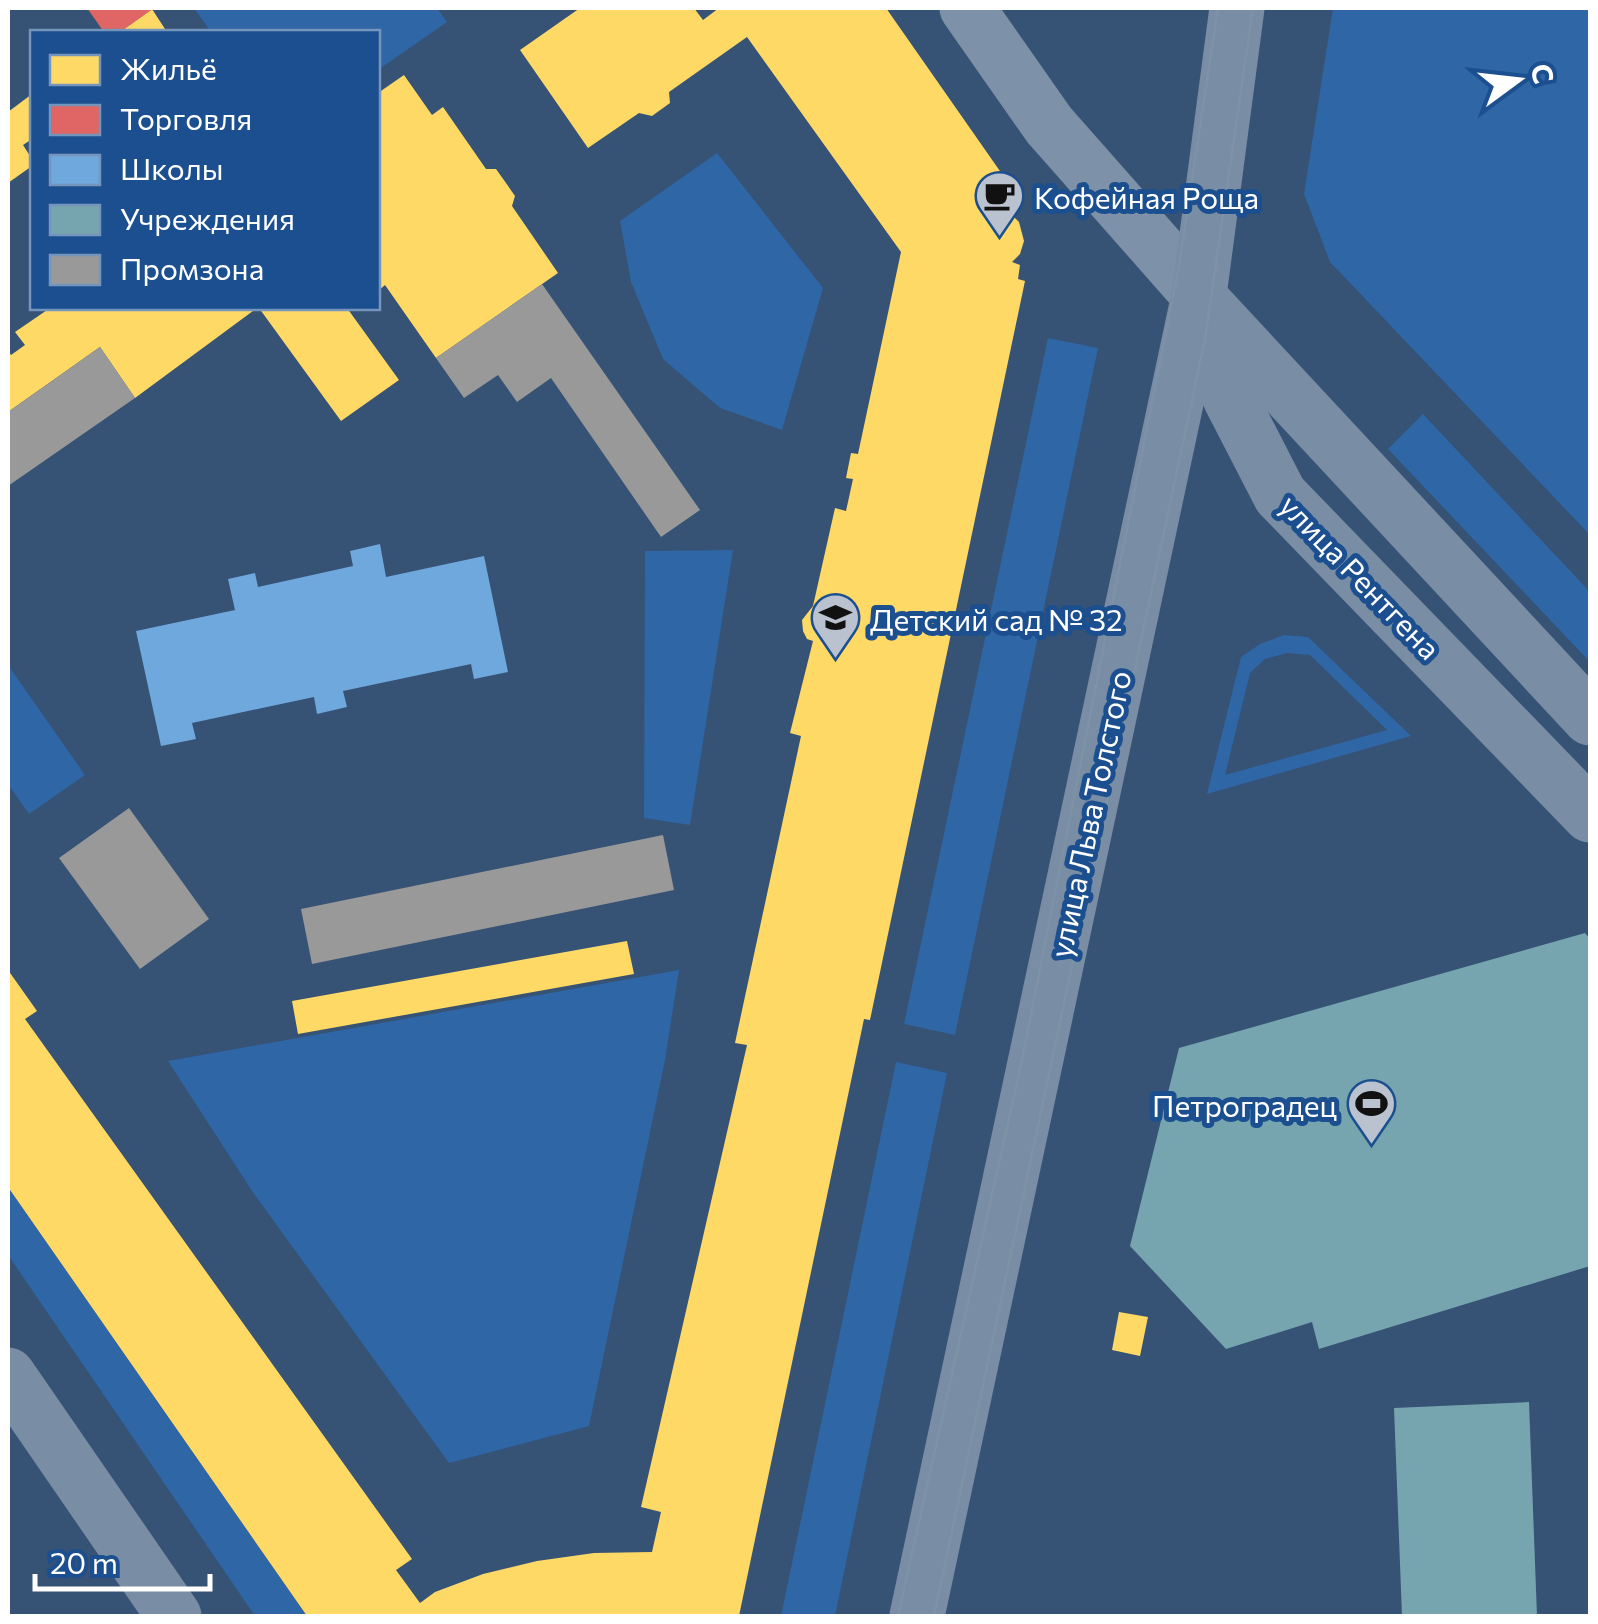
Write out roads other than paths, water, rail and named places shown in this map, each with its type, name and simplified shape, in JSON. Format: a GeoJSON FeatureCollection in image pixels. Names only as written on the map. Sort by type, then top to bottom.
{"type":"FeatureCollection","features":[{"type":"Feature","properties":{"kind":"street"},"geometry":{"type":"LineString","coordinates":[[967,8],[1049,125],[1198,295],[1590,718]]}},
{"type":"Feature","properties":{"kind":"street","name":"улица Льва Толстого"},"geometry":{"type":"LineString","coordinates":[[918,1616],[1198,295],[1237,8]]}},
{"type":"Feature","properties":{"kind":"street","name":"улица Рентгена"},"geometry":{"type":"LineString","coordinates":[[1198,295],[1205,339],[1280,495],[1590,815]]}},
{"type":"Feature","properties":{"kind":"street"},"geometry":{"type":"LineString","coordinates":[[8,1375],[174,1616]]}},
{"type":"Feature","properties":{"kind":"tram line"},"geometry":{"type":"LineString","coordinates":[[898,1616],[1021,1065],[1178,271],[1218,8]]}},
{"type":"Feature","properties":{"kind":"tram line"},"geometry":{"type":"LineString","coordinates":[[934,1616],[1205,339],[1253,8]]}},
{"type":"Feature","properties":{"kind":"place","name":"Кофейная Роща"},"geometry":{"type":"Point","coordinates":[999,238]}},
{"type":"Feature","properties":{"kind":"place","name":"Детский сад № 32"},"geometry":{"type":"Point","coordinates":[835,660]}},
{"type":"Feature","properties":{"kind":"place","name":"Петроградец"},"geometry":{"type":"Point","coordinates":[1372,1146]}}]}
